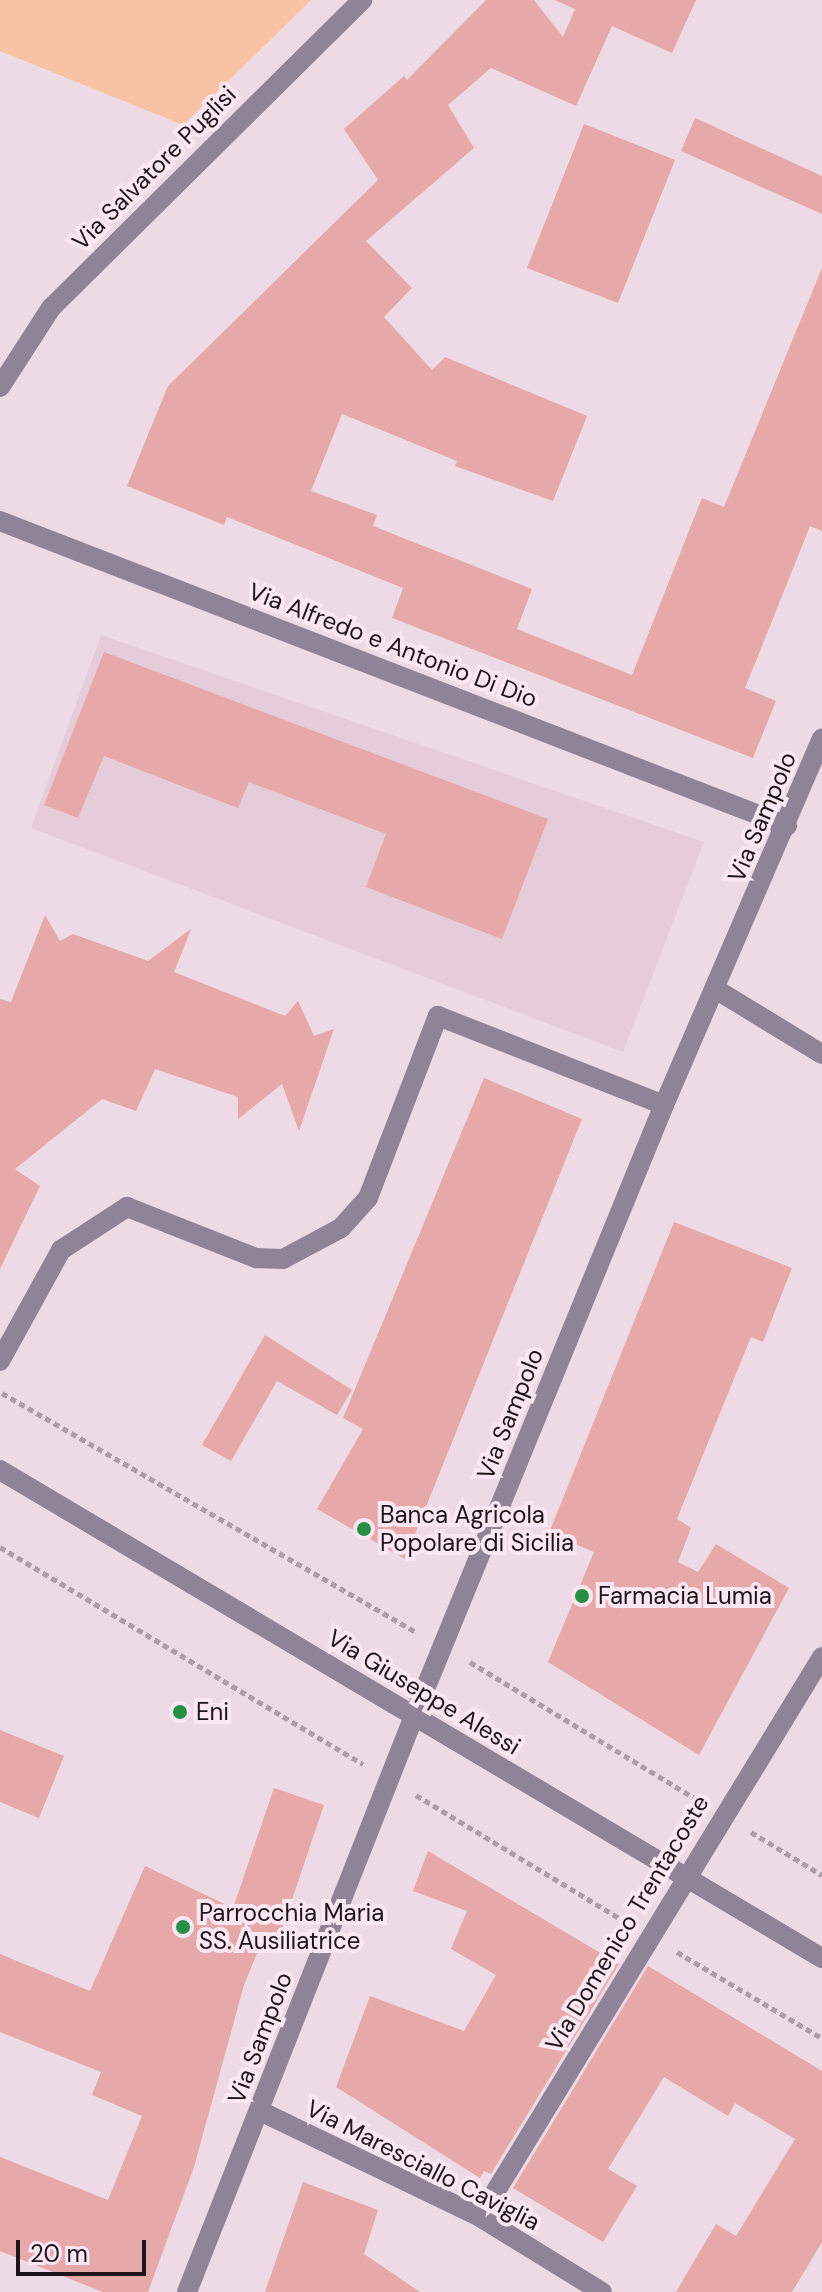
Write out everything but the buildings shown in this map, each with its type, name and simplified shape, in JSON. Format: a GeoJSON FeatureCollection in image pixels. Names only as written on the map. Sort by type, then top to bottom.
{"type":"FeatureCollection","features":[{"type":"Feature","properties":{"kind":"street","name":"Via Salvatore Puglisi"},"geometry":{"type":"LineString","coordinates":[[0,387],[51,308],[362,0]]}},
{"type":"Feature","properties":{"kind":"street","name":"Via Alfredo e Antonio Di Dio"},"geometry":{"type":"LineString","coordinates":[[0,521],[778,821]]}},
{"type":"Feature","properties":{"kind":"street","name":"Via Sampolo"},"geometry":{"type":"LineString","coordinates":[[187,2292],[414,1716],[664,1105],[717,990],[778,821],[822,739]]}},
{"type":"Feature","properties":{"kind":"street"},"geometry":{"type":"LineString","coordinates":[[717,990],[822,1054]]}},
{"type":"Feature","properties":{"kind":"street"},"geometry":{"type":"LineString","coordinates":[[0,1361],[61,1250],[127,1207],[256,1258],[283,1259],[341,1228],[368,1198],[438,1016],[664,1105]]}},
{"type":"Feature","properties":{"kind":"street","name":"Via Giuseppe Alessi"},"geometry":{"type":"LineString","coordinates":[[0,1470],[822,1958]]}},
{"type":"Feature","properties":{"kind":"street","name":"Via Domenico Trentacoste"},"geometry":{"type":"LineString","coordinates":[[480,2217],[685,1876],[822,1657]]}},
{"type":"Feature","properties":{"kind":"street","name":"Via Maresciallo Caviglia"},"geometry":{"type":"LineString","coordinates":[[260,2111],[480,2217],[602,2292]]}},
{"type":"Feature","properties":{"kind":"shaded area"},"geometry":{"type":"Polygon","coordinates":[[[0,0],[311,0],[183,125],[0,51],[0,0]]]}},
{"type":"Feature","properties":{"kind":"shaded area"},"geometry":{"type":"Polygon","coordinates":[[[101,635],[704,842],[623,1052],[31,828],[101,635]]]}},
{"type":"Feature","properties":{"kind":"place","name":"Banca Agricola Popolare di Sicilia"},"geometry":{"type":"Point","coordinates":[364,1529]}},
{"type":"Feature","properties":{"kind":"place","name":"Farmacia Lumia"},"geometry":{"type":"Point","coordinates":[582,1596]}},
{"type":"Feature","properties":{"kind":"place","name":"Eni"},"geometry":{"type":"Point","coordinates":[180,1712]}},
{"type":"Feature","properties":{"kind":"place","name":"Parrocchia Maria SS. Ausiliatrice"},"geometry":{"type":"Point","coordinates":[183,1927]}}]}
